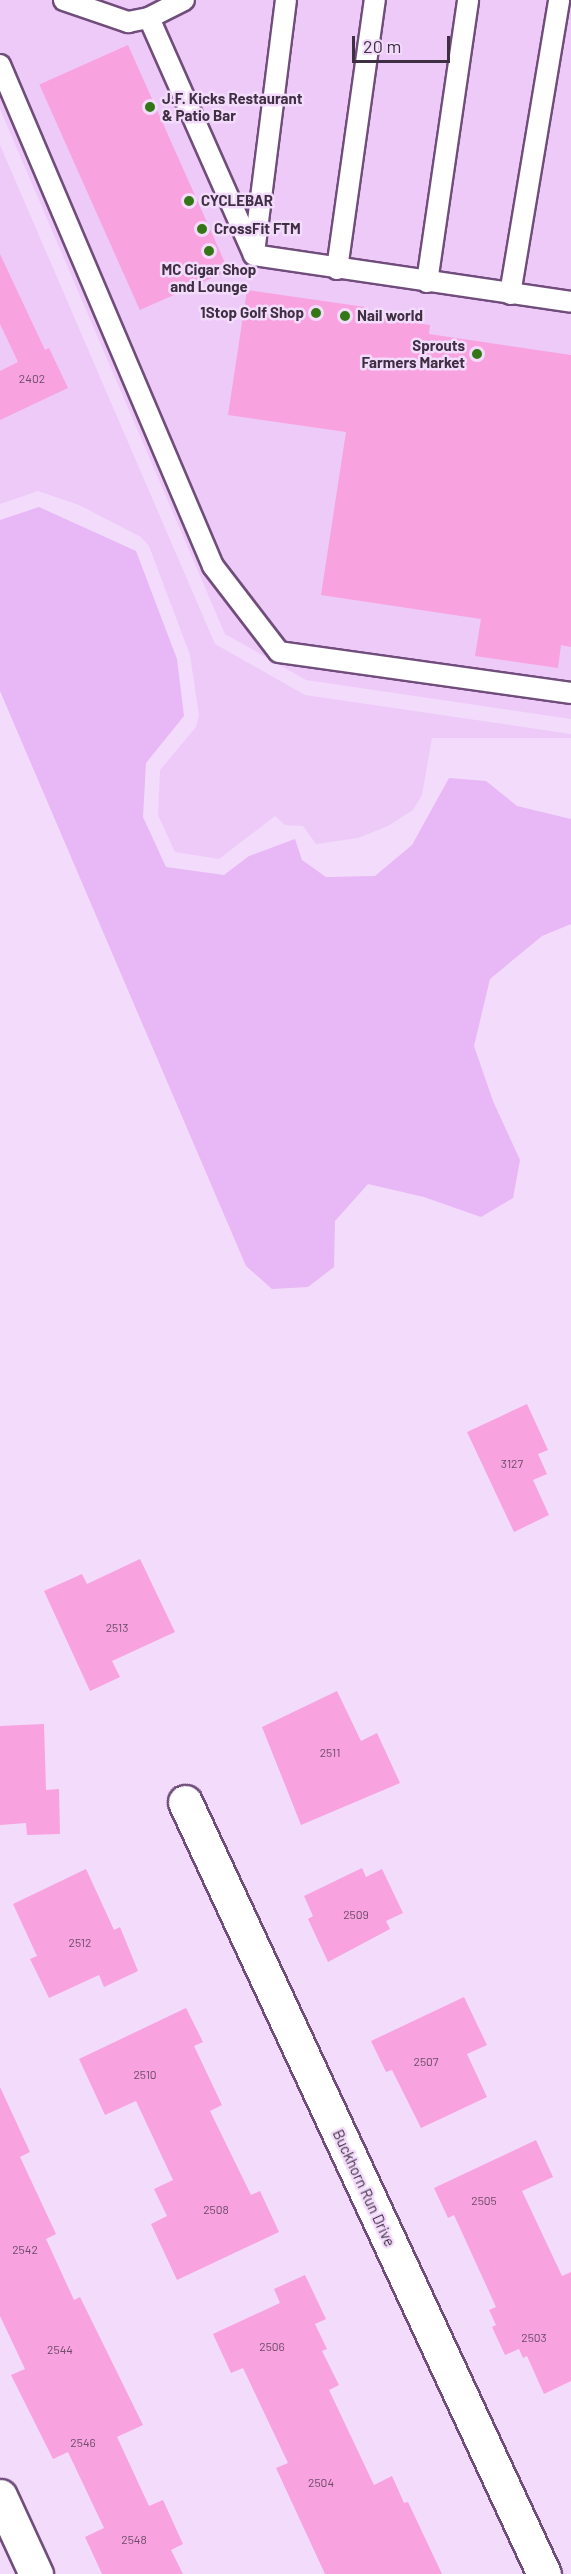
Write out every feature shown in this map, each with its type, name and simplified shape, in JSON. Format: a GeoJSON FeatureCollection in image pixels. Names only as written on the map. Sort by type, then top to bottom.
{"type":"FeatureCollection","features":[{"type":"Feature","properties":{"kind":"street","name":"Buckhorn Run Drive"},"geometry":{"type":"LineString","coordinates":[[185,1802],[544,2574]]}},
{"type":"Feature","properties":{"kind":"street"},"geometry":{"type":"LineString","coordinates":[[0,2496],[36,2574]]}},
{"type":"Feature","properties":{"kind":"lane"},"geometry":{"type":"LineString","coordinates":[[63,0],[128,22],[149,18],[184,0]]}},
{"type":"Feature","properties":{"kind":"lane"},"geometry":{"type":"LineString","coordinates":[[254,255],[286,0]]}},
{"type":"Feature","properties":{"kind":"lane"},"geometry":{"type":"LineString","coordinates":[[337,269],[375,0]]}},
{"type":"Feature","properties":{"kind":"lane"},"geometry":{"type":"LineString","coordinates":[[427,282],[468,0]]}},
{"type":"Feature","properties":{"kind":"lane"},"geometry":{"type":"LineString","coordinates":[[510,294],[559,0]]}},
{"type":"Feature","properties":{"kind":"lane"},"geometry":{"type":"LineString","coordinates":[[149,18],[254,255]]}},
{"type":"Feature","properties":{"kind":"lane"},"geometry":{"type":"LineString","coordinates":[[0,65],[213,566],[279,652],[571,693]]}},
{"type":"Feature","properties":{"kind":"lane"},"geometry":{"type":"LineString","coordinates":[[254,255],[571,302]]}},
{"type":"Feature","properties":{"kind":"shaded area"},"geometry":{"type":"Polygon","coordinates":[[[0,0],[571,0],[571,719],[306,680],[225,634],[0,109],[0,0]]]}},
{"type":"Feature","properties":{"kind":"shaded area"},"geometry":{"type":"Polygon","coordinates":[[[0,145],[215,644],[305,695],[571,734],[571,738],[432,738],[422,795],[413,810],[388,826],[358,838],[316,844],[303,826],[285,825],[275,816],[219,859],[175,852],[158,815],[160,770],[196,727],[199,715],[190,655],[149,546],[141,537],[79,505],[38,491],[0,504],[0,145]]]}},
{"type":"Feature","properties":{"kind":"shaded area"},"geometry":{"type":"Polygon","coordinates":[[[39,507],[136,551],[177,659],[184,716],[146,763],[143,817],[166,867],[224,875],[249,856],[295,839],[302,860],[326,877],[375,876],[412,845],[449,778],[486,781],[517,806],[571,819],[571,924],[542,936],[490,979],[474,1046],[493,1101],[520,1160],[513,1198],[481,1217],[424,1197],[368,1184],[335,1221],[334,1267],[308,1287],[272,1289],[246,1266],[0,691],[0,520],[39,507]]]}},
{"type":"Feature","properties":{"kind":"building"},"geometry":{"type":"Polygon","coordinates":[[[128,45],[228,271],[140,310],[39,84],[128,45]]]}},
{"type":"Feature","properties":{"kind":"building"},"geometry":{"type":"Polygon","coordinates":[[[0,254],[45,350],[49,348],[68,388],[0,420],[0,371],[18,362],[0,324],[0,254]]]}},
{"type":"Feature","properties":{"kind":"building"},"geometry":{"type":"Polygon","coordinates":[[[247,290],[365,307],[364,315],[430,325],[429,334],[571,355],[571,647],[561,645],[558,668],[475,656],[481,619],[321,595],[346,432],[228,415],[247,290]]]}},
{"type":"Feature","properties":{"kind":"building"},"geometry":{"type":"Polygon","coordinates":[[[527,1404],[548,1450],[538,1454],[547,1474],[533,1480],[549,1515],[514,1532],[467,1432],[527,1404]]]}},
{"type":"Feature","properties":{"kind":"building"},"geometry":{"type":"Polygon","coordinates":[[[140,1559],[175,1632],[112,1661],[120,1677],[90,1691],[44,1591],[82,1574],[87,1584],[140,1559]]]}},
{"type":"Feature","properties":{"kind":"building"},"geometry":{"type":"Polygon","coordinates":[[[337,1691],[361,1741],[377,1733],[400,1783],[301,1825],[262,1727],[337,1691]]]}},
{"type":"Feature","properties":{"kind":"building"},"geometry":{"type":"Polygon","coordinates":[[[44,1724],[46,1790],[59,1789],[60,1834],[27,1835],[26,1823],[0,1825],[0,1726],[44,1724]]]}},
{"type":"Feature","properties":{"kind":"building"},"geometry":{"type":"Polygon","coordinates":[[[362,1868],[366,1877],[382,1869],[403,1913],[386,1921],[390,1929],[328,1962],[308,1919],[313,1916],[304,1896],[362,1868]]]}},
{"type":"Feature","properties":{"kind":"building"},"geometry":{"type":"Polygon","coordinates":[[[86,1869],[114,1930],[120,1927],[138,1971],[104,1987],[99,1975],[49,1998],[30,1959],[37,1956],[13,1904],[86,1869]]]}},
{"type":"Feature","properties":{"kind":"building"},"geometry":{"type":"Polygon","coordinates":[[[464,1997],[487,2045],[467,2054],[487,2097],[421,2128],[392,2070],[386,2072],[371,2041],[464,1997]]]}},
{"type":"Feature","properties":{"kind":"building"},"geometry":{"type":"Polygon","coordinates":[[[186,2008],[203,2042],[194,2046],[222,2105],[210,2111],[251,2195],[260,2191],[279,2232],[177,2280],[151,2224],[167,2216],[154,2189],[173,2180],[136,2101],[105,2115],[79,2059],[186,2008]]]}},
{"type":"Feature","properties":{"kind":"building"},"geometry":{"type":"Polygon","coordinates":[[[0,2087],[30,2152],[20,2157],[56,2234],[46,2239],[74,2300],[80,2297],[143,2425],[117,2437],[149,2506],[163,2500],[183,2544],[171,2550],[183,2574],[102,2574],[85,2537],[104,2528],[68,2452],[53,2459],[11,2375],[25,2369],[0,2316],[0,2087]]]}},
{"type":"Feature","properties":{"kind":"building"},"geometry":{"type":"Polygon","coordinates":[[[536,2140],[553,2177],[522,2191],[562,2276],[571,2272],[571,2381],[544,2394],[527,2356],[523,2358],[519,2349],[505,2355],[492,2327],[496,2325],[489,2310],[496,2307],[454,2215],[448,2218],[434,2188],[536,2140]]]}},
{"type":"Feature","properties":{"kind":"building"},"geometry":{"type":"Polygon","coordinates":[[[305,2275],[326,2319],[315,2324],[327,2349],[322,2351],[339,2385],[329,2390],[374,2485],[392,2476],[404,2503],[408,2502],[442,2574],[325,2574],[276,2468],[288,2463],[243,2368],[231,2373],[213,2334],[280,2303],[274,2289],[305,2275]]]}},
{"type":"Feature","properties":{"kind":"place","name":"J.F. Kicks Restaurant & Patio Bar"},"geometry":{"type":"Point","coordinates":[150,107]}},
{"type":"Feature","properties":{"kind":"place","name":"CYCLEBAR"},"geometry":{"type":"Point","coordinates":[189,201]}},
{"type":"Feature","properties":{"kind":"place","name":"CrossFit FTM"},"geometry":{"type":"Point","coordinates":[202,229]}},
{"type":"Feature","properties":{"kind":"place","name":"MC Cigar Shop and Lounge"},"geometry":{"type":"Point","coordinates":[209,251]}},
{"type":"Feature","properties":{"kind":"place","name":"1Stop Golf Shop"},"geometry":{"type":"Point","coordinates":[316,313]}},
{"type":"Feature","properties":{"kind":"place","name":"Nail world"},"geometry":{"type":"Point","coordinates":[345,316]}},
{"type":"Feature","properties":{"kind":"place","name":"Sprouts Farmers Market"},"geometry":{"type":"Point","coordinates":[477,354]}}]}
